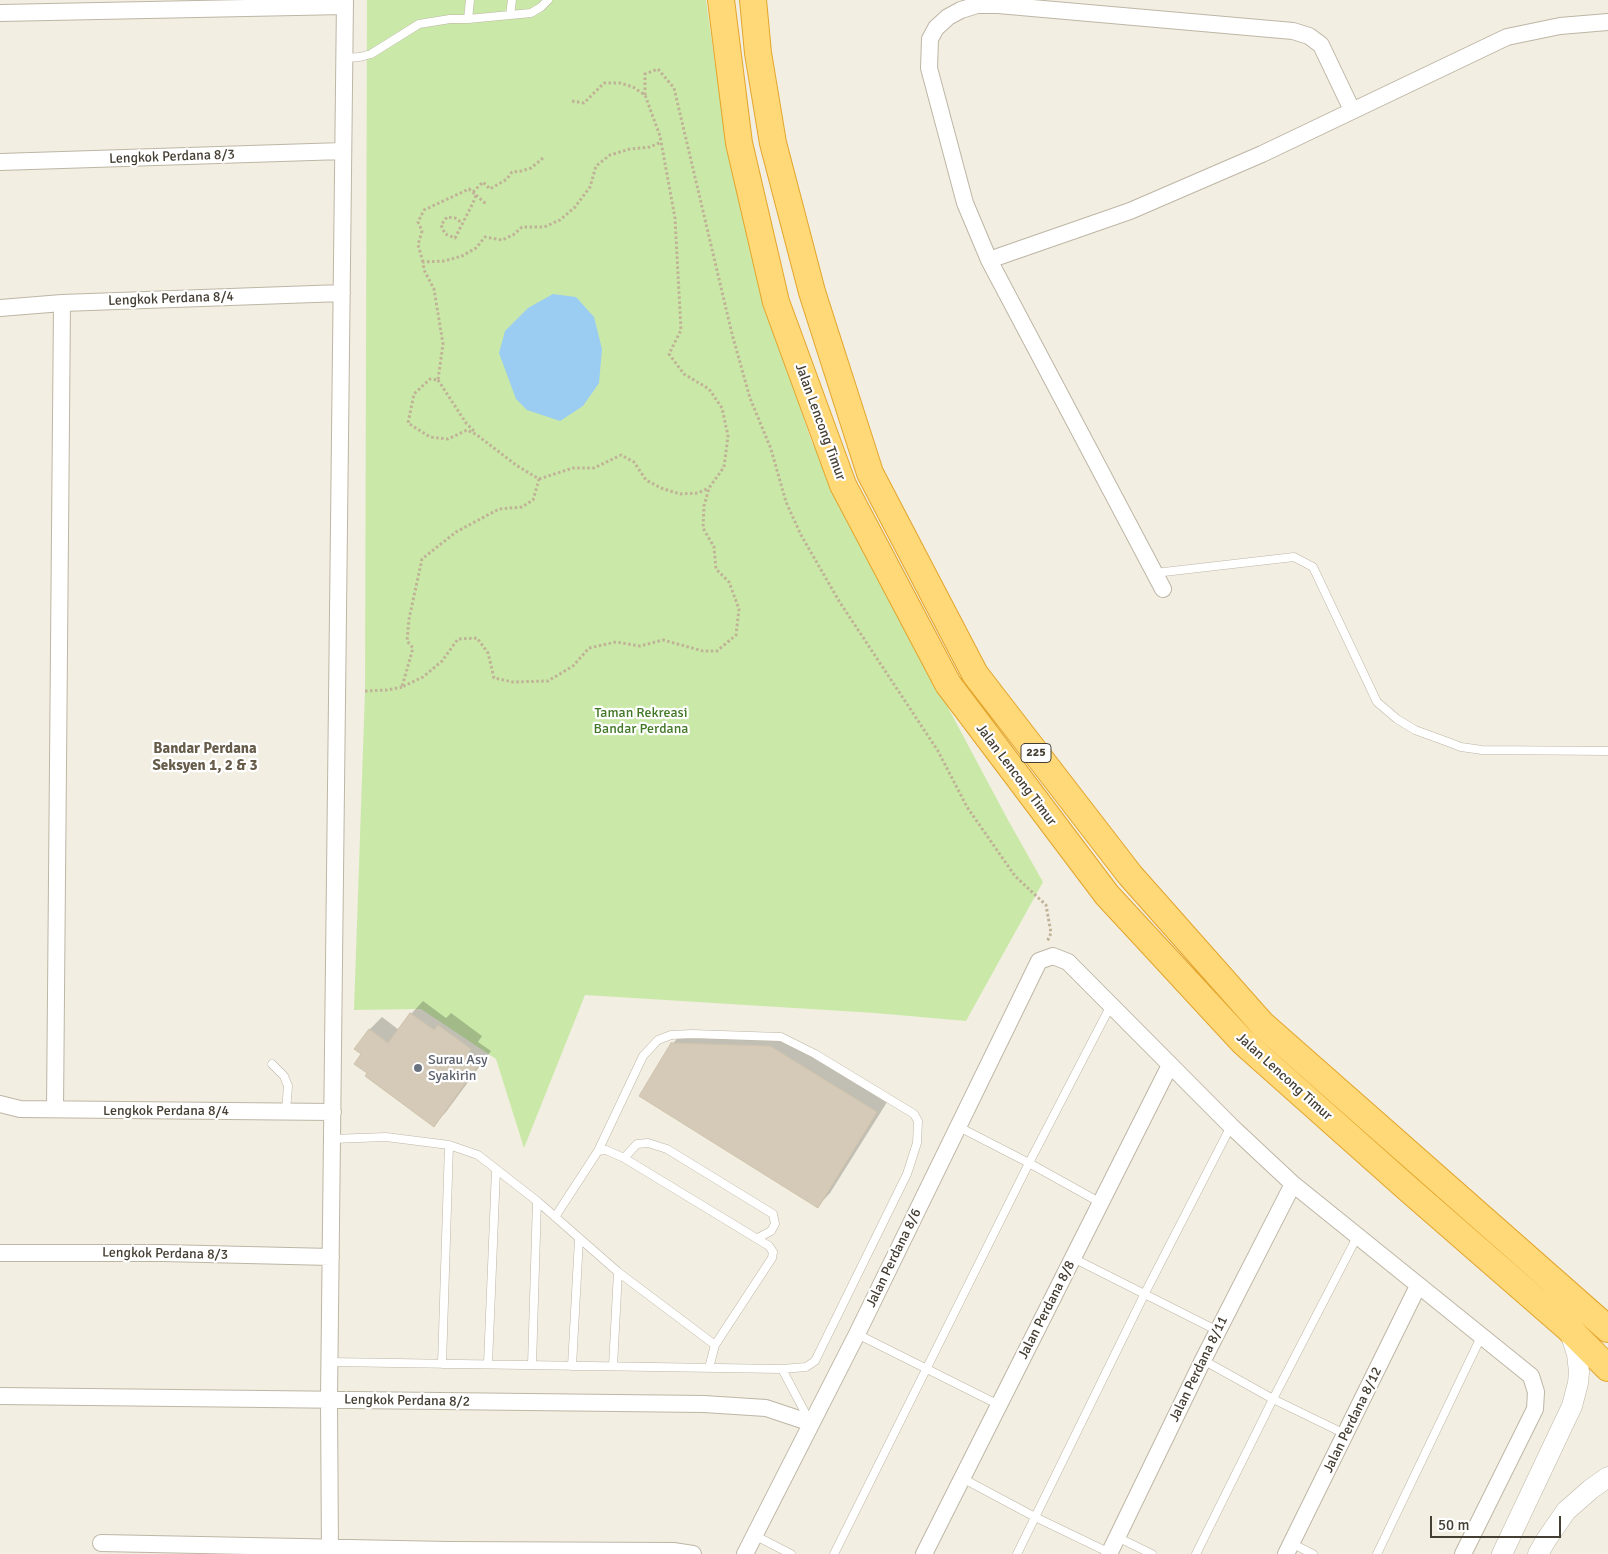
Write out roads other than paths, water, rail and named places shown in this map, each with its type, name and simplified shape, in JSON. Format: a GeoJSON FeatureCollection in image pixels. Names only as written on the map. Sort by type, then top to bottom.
{"type":"FeatureCollection","features":[{"type":"Feature","properties":{"kind":"highway","name":"Jalan Lencong Timur"},"geometry":{"type":"LineString","coordinates":[[721,0],[739,143],[776,302],[843,485],[948,684],[1107,895],[1243,1042],[1568,1329],[1608,1368]]}},
{"type":"Feature","properties":{"kind":"highway","name":"Jalan Lencong Timur"},"geometry":{"type":"LineString","coordinates":[[754,0],[758,53],[773,143],[812,292],[870,473],[975,674],[1130,875],[1262,1024],[1608,1329]]}},
{"type":"Feature","properties":{"kind":"highway"},"geometry":{"type":"LineString","coordinates":[[757,0],[758,53]]}},
{"type":"Feature","properties":{"kind":"street"},"geometry":{"type":"LineString","coordinates":[[0,13],[345,3],[329,1399],[330,1550]]}},
{"type":"Feature","properties":{"kind":"street"},"geometry":{"type":"LineString","coordinates":[[1163,589],[989,260],[966,203],[928,68],[930,39],[936,28],[948,17],[977,5],[998,5],[1293,30],[1309,36],[1321,45],[1352,110]]}},
{"type":"Feature","properties":{"kind":"street"},"geometry":{"type":"LineString","coordinates":[[989,260],[1130,211],[1262,154],[1507,36],[1560,26],[1608,22]]}},
{"type":"Feature","properties":{"kind":"street","name":"Lengkok Perdana 8/3"},"geometry":{"type":"LineString","coordinates":[[0,162],[343,151]]}},
{"type":"Feature","properties":{"kind":"street","name":"Lengkok Perdana 8/4"},"geometry":{"type":"LineString","coordinates":[[0,308],[62,303],[342,293]]}},
{"type":"Feature","properties":{"kind":"street"},"geometry":{"type":"LineString","coordinates":[[54,1109],[62,303]]}},
{"type":"Feature","properties":{"kind":"street","name":"Jalan Perdana 8/6"},"geometry":{"type":"LineString","coordinates":[[745,1554],[756,1536],[857,1334],[1039,961],[1053,956],[1068,962],[1111,1005]]}},
{"type":"Feature","properties":{"kind":"street"},"geometry":{"type":"LineString","coordinates":[[1111,1005],[1292,1184],[1531,1376],[1536,1392],[1535,1409],[1463,1554]]}},
{"type":"Feature","properties":{"kind":"street","name":"Jalan Perdana 8/8"},"geometry":{"type":"LineString","coordinates":[[924,1554],[1170,1065]]}},
{"type":"Feature","properties":{"kind":"street","name":"Lengkok Perdana 8/4"},"geometry":{"type":"LineString","coordinates":[[0,1104],[20,1109],[167,1112],[332,1112]]}},
{"type":"Feature","properties":{"kind":"street","name":"Jalan Perdana 8/11"},"geometry":{"type":"LineString","coordinates":[[1109,1553],[1203,1360],[1292,1184]]}},
{"type":"Feature","properties":{"kind":"street","name":"Lengkok Perdana 8/3"},"geometry":{"type":"LineString","coordinates":[[0,1253],[163,1253],[331,1257]]}},
{"type":"Feature","properties":{"kind":"street","name":"Jalan Perdana 8/12"},"geometry":{"type":"LineString","coordinates":[[1289,1549],[1418,1286]]}},
{"type":"Feature","properties":{"kind":"street"},"geometry":{"type":"LineString","coordinates":[[1502,1554],[1572,1406],[1578,1383],[1578,1372],[1577,1354],[1568,1329]]}},
{"type":"Feature","properties":{"kind":"street","name":"Lengkok Perdana 8/2"},"geometry":{"type":"LineString","coordinates":[[0,1396],[129,1399],[329,1399],[704,1404],[766,1408],[811,1423]]}},
{"type":"Feature","properties":{"kind":"street"},"geometry":{"type":"LineString","coordinates":[[1538,1554],[1566,1511],[1590,1489],[1608,1477]]}},
{"type":"Feature","properties":{"kind":"street"},"geometry":{"type":"LineString","coordinates":[[101,1543],[330,1550],[452,1552],[673,1551],[693,1554]]}},
{"type":"Feature","properties":{"kind":"lane"},"geometry":{"type":"LineString","coordinates":[[468,18],[470,0]]}},
{"type":"Feature","properties":{"kind":"lane"},"geometry":{"type":"LineString","coordinates":[[510,16],[512,0]]}},
{"type":"Feature","properties":{"kind":"lane"},"geometry":{"type":"LineString","coordinates":[[345,58],[372,54],[419,24],[450,19],[532,13],[548,0]]}},
{"type":"Feature","properties":{"kind":"lane"},"geometry":{"type":"LineString","coordinates":[[1155,573],[1294,556],[1313,567],[1377,702],[1397,719],[1415,730],[1448,742],[1482,750],[1608,751]]}},
{"type":"Feature","properties":{"kind":"lane"},"geometry":{"type":"LineString","coordinates":[[834,1554],[1029,1163],[1111,1005]]}},
{"type":"Feature","properties":{"kind":"lane"},"geometry":{"type":"LineString","coordinates":[[330,1362],[782,1369],[806,1367],[815,1362],[907,1174],[917,1143],[918,1121],[914,1114],[816,1054],[781,1036],[671,1035],[658,1040],[643,1056],[598,1151],[555,1217]]}},
{"type":"Feature","properties":{"kind":"lane"},"geometry":{"type":"LineString","coordinates":[[272,1064],[284,1076],[288,1086],[286,1111]]}},
{"type":"Feature","properties":{"kind":"lane"},"geometry":{"type":"LineString","coordinates":[[1017,1554],[1145,1293],[1232,1126]]}},
{"type":"Feature","properties":{"kind":"lane"},"geometry":{"type":"LineString","coordinates":[[959,1127],[1101,1203]]}},
{"type":"Feature","properties":{"kind":"lane"},"geometry":{"type":"LineString","coordinates":[[332,1139],[386,1137],[449,1145],[478,1155],[537,1201],[618,1272],[715,1345]]}},
{"type":"Feature","properties":{"kind":"lane"},"geometry":{"type":"LineString","coordinates":[[624,1158],[637,1144],[648,1143],[667,1149],[773,1214],[775,1224],[771,1231],[758,1238]]}},
{"type":"Feature","properties":{"kind":"lane"},"geometry":{"type":"LineString","coordinates":[[442,1364],[449,1145]]}},
{"type":"Feature","properties":{"kind":"lane"},"geometry":{"type":"LineString","coordinates":[[598,1151],[606,1150],[624,1158],[758,1238],[769,1246],[773,1252],[772,1258],[715,1345],[709,1368]]}},
{"type":"Feature","properties":{"kind":"lane"},"geometry":{"type":"LineString","coordinates":[[488,1364],[496,1170]]}},
{"type":"Feature","properties":{"kind":"lane"},"geometry":{"type":"LineString","coordinates":[[532,1365],[537,1201]]}},
{"type":"Feature","properties":{"kind":"lane"},"geometry":{"type":"LineString","coordinates":[[1196,1554],[1273,1399],[1357,1237]]}},
{"type":"Feature","properties":{"kind":"lane"},"geometry":{"type":"LineString","coordinates":[[572,1366],[579,1239]]}},
{"type":"Feature","properties":{"kind":"lane"},"geometry":{"type":"LineString","coordinates":[[1073,1258],[1218,1331]]}},
{"type":"Feature","properties":{"kind":"lane"},"geometry":{"type":"LineString","coordinates":[[613,1366],[618,1272]]}},
{"type":"Feature","properties":{"kind":"lane"},"geometry":{"type":"LineString","coordinates":[[857,1334],[999,1406]]}},
{"type":"Feature","properties":{"kind":"lane"},"geometry":{"type":"LineString","coordinates":[[1377,1554],[1481,1336]]}},
{"type":"Feature","properties":{"kind":"lane"},"geometry":{"type":"LineString","coordinates":[[1203,1360],[1273,1399],[1346,1434]]}},
{"type":"Feature","properties":{"kind":"lane"},"geometry":{"type":"LineString","coordinates":[[782,1369],[811,1423]]}},
{"type":"Feature","properties":{"kind":"lane"},"geometry":{"type":"LineString","coordinates":[[962,1478],[1035,1517],[1109,1553]]}},
{"type":"Feature","properties":{"kind":"lane"},"geometry":{"type":"LineString","coordinates":[[756,1536],[791,1554]]}},
{"type":"Feature","properties":{"kind":"lane"},"geometry":{"type":"LineString","coordinates":[[1117,1537],[1152,1554]]}},
{"type":"Feature","properties":{"kind":"lane"},"geometry":{"type":"LineString","coordinates":[[1289,1549],[1313,1554]]}},
{"type":"Feature","properties":{"kind":"water"},"geometry":{"type":"Polygon","coordinates":[[[553,294],[576,297],[594,317],[602,349],[599,383],[583,406],[560,421],[527,410],[516,399],[499,353],[505,331],[528,308],[553,294]]]}},
{"type":"Feature","properties":{"kind":"place","name":"Surau Asy Syakirin"},"geometry":{"type":"Point","coordinates":[418,1068]}},
{"type":"Feature","properties":{"kind":"district","name":"Bandar Perdana Seksyen 1, 2 & 3"},"geometry":{"type":"Point","coordinates":[205,758]}},
{"type":"Feature","properties":{"kind":"park label","name":"Taman Rekreasi Bandar Perdana"},"geometry":{"type":"Point","coordinates":[641,722]}}]}
